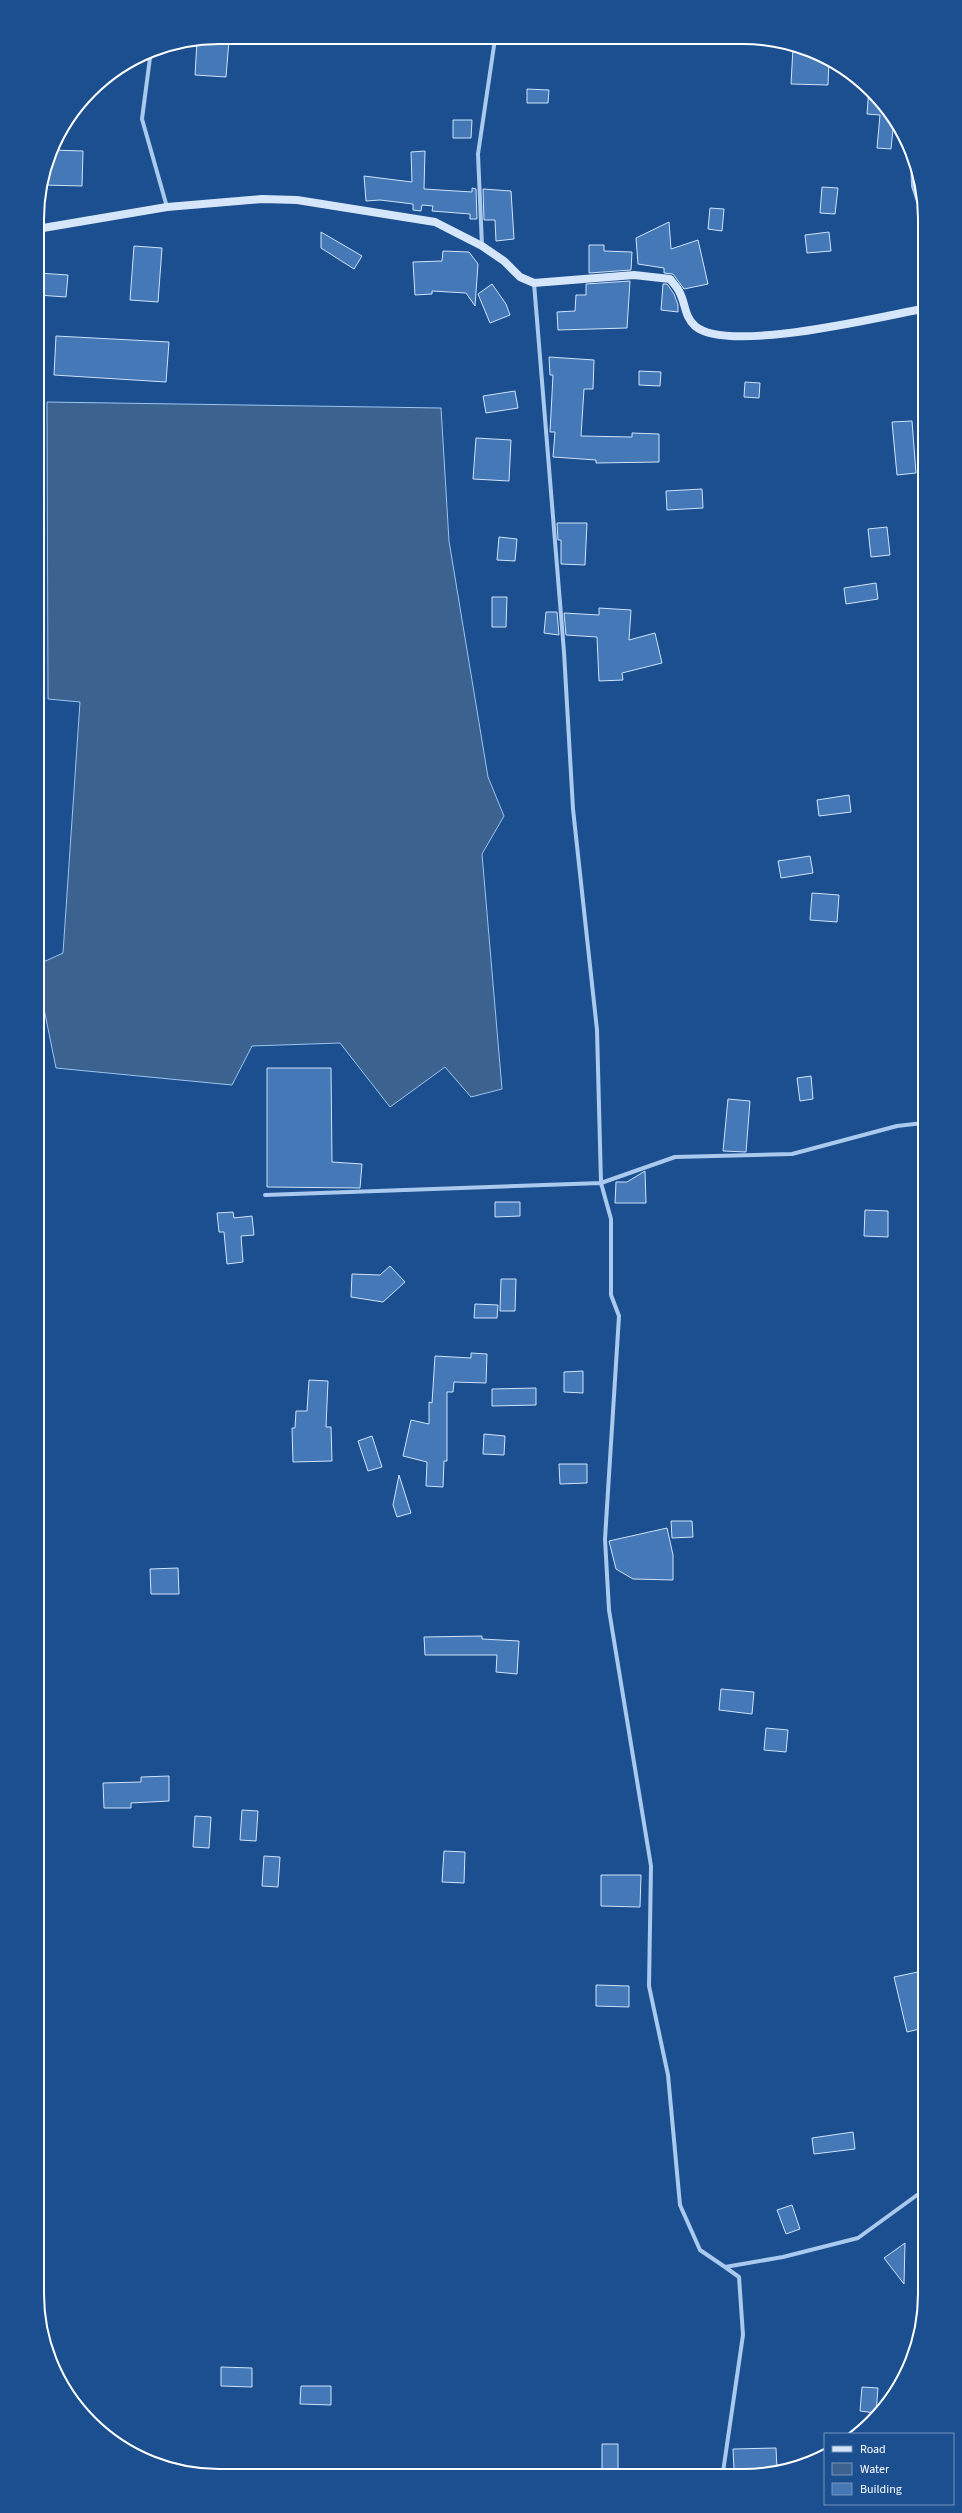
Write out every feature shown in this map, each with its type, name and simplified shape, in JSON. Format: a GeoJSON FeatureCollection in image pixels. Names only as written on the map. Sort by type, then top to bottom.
{"type":"FeatureCollection","features":[{"type":"Feature","properties":{"kind":"street"},"geometry":{"type":"LineString","coordinates":[[482,246],[478,154],[495,44]]}},
{"type":"Feature","properties":{"kind":"street"},"geometry":{"type":"LineString","coordinates":[[151,57],[142,119],[167,207]]}},
{"type":"Feature","properties":{"kind":"street"},"geometry":{"type":"LineString","coordinates":[[913,176],[913,186],[917,197]]}},
{"type":"Feature","properties":{"kind":"street"},"geometry":{"type":"LineString","coordinates":[[44,228],[167,207],[262,200],[297,200],[435,222],[482,246],[504,261],[520,277],[534,283],[634,274],[670,280],[679,291],[686,317],[696,328],[720,336],[761,337],[918,310]]}},
{"type":"Feature","properties":{"kind":"street"},"geometry":{"type":"LineString","coordinates":[[534,283],[564,652],[573,809],[597,1030],[601,1183],[611,1219],[611,1295],[619,1316],[605,1540],[609,1610],[651,1866],[649,1986],[668,2075],[680,2205],[700,2250],[739,2276],[743,2335],[723,2469]]}},
{"type":"Feature","properties":{"kind":"street"},"geometry":{"type":"LineString","coordinates":[[265,1195],[601,1183],[674,1157],[792,1154],[897,1126],[918,1124]]}},
{"type":"Feature","properties":{"kind":"street"},"geometry":{"type":"LineString","coordinates":[[725,2267],[783,2257],[858,2238],[918,2194]]}},
{"type":"Feature","properties":{"kind":"water"},"geometry":{"type":"Polygon","coordinates":[[[47,402],[441,408],[449,541],[488,777],[504,816],[482,854],[502,1089],[471,1097],[445,1067],[390,1107],[340,1043],[252,1046],[232,1085],[56,1068],[44,1009],[44,962],[63,953],[80,702],[48,699],[47,402]]]}},
{"type":"Feature","properties":{"kind":"building"},"geometry":{"type":"Polygon","coordinates":[[[229,44],[226,77],[195,75],[197,45],[229,44]]]}},
{"type":"Feature","properties":{"kind":"building"},"geometry":{"type":"Polygon","coordinates":[[[793,51],[829,66],[828,85],[791,84],[793,51]]]}},
{"type":"Feature","properties":{"kind":"building"},"geometry":{"type":"Polygon","coordinates":[[[527,89],[549,90],[548,103],[527,103],[527,89]]]}},
{"type":"Feature","properties":{"kind":"building"},"geometry":{"type":"Polygon","coordinates":[[[868,97],[882,112],[893,128],[891,149],[877,148],[880,115],[867,114],[868,97]]]}},
{"type":"Feature","properties":{"kind":"building"},"geometry":{"type":"Polygon","coordinates":[[[453,120],[472,120],[471,138],[453,138],[453,120]]]}},
{"type":"Feature","properties":{"kind":"building"},"geometry":{"type":"Polygon","coordinates":[[[58,150],[83,151],[82,186],[47,185],[58,150]]]}},
{"type":"Feature","properties":{"kind":"building"},"geometry":{"type":"Polygon","coordinates":[[[425,151],[424,189],[472,192],[472,188],[476,189],[477,219],[470,219],[470,214],[432,211],[433,206],[422,205],[421,211],[413,210],[413,204],[380,200],[366,201],[364,176],[412,182],[411,152],[425,151]]]}},
{"type":"Feature","properties":{"kind":"building"},"geometry":{"type":"Polygon","coordinates":[[[822,187],[838,188],[835,214],[820,213],[822,187]]]}},
{"type":"Feature","properties":{"kind":"building"},"geometry":{"type":"Polygon","coordinates":[[[483,189],[511,191],[514,239],[496,241],[495,220],[484,220],[483,189]]]}},
{"type":"Feature","properties":{"kind":"building"},"geometry":{"type":"Polygon","coordinates":[[[710,208],[724,209],[722,231],[708,229],[710,208]]]}},
{"type":"Feature","properties":{"kind":"building"},"geometry":{"type":"Polygon","coordinates":[[[669,222],[671,249],[698,240],[708,284],[684,289],[673,274],[664,273],[664,268],[638,264],[636,238],[669,222]]]}},
{"type":"Feature","properties":{"kind":"building"},"geometry":{"type":"Polygon","coordinates":[[[321,232],[362,256],[354,269],[321,248],[321,232]]]}},
{"type":"Feature","properties":{"kind":"building"},"geometry":{"type":"Polygon","coordinates":[[[829,232],[831,251],[807,253],[805,235],[829,232]]]}},
{"type":"Feature","properties":{"kind":"building"},"geometry":{"type":"Polygon","coordinates":[[[589,245],[604,245],[604,251],[632,252],[631,270],[589,273],[589,245]]]}},
{"type":"Feature","properties":{"kind":"building"},"geometry":{"type":"Polygon","coordinates":[[[134,246],[162,248],[158,302],[130,300],[134,246]]]}},
{"type":"Feature","properties":{"kind":"building"},"geometry":{"type":"Polygon","coordinates":[[[443,251],[469,252],[478,264],[475,306],[466,293],[432,291],[432,294],[415,295],[413,262],[442,261],[443,251]]]}},
{"type":"Feature","properties":{"kind":"building"},"geometry":{"type":"Polygon","coordinates":[[[44,273],[68,275],[66,297],[44,295],[44,273]]]}},
{"type":"Feature","properties":{"kind":"building"},"geometry":{"type":"Polygon","coordinates":[[[630,281],[627,328],[558,330],[557,312],[575,311],[576,295],[586,295],[586,284],[630,281]]]}},
{"type":"Feature","properties":{"kind":"building"},"geometry":{"type":"Polygon","coordinates":[[[492,284],[506,304],[510,315],[490,323],[478,294],[492,284]]]}},
{"type":"Feature","properties":{"kind":"building"},"geometry":{"type":"Polygon","coordinates":[[[663,284],[667,284],[674,294],[678,305],[678,312],[661,310],[663,284]]]}},
{"type":"Feature","properties":{"kind":"building"},"geometry":{"type":"Polygon","coordinates":[[[56,336],[169,342],[166,382],[54,375],[56,336]]]}},
{"type":"Feature","properties":{"kind":"building"},"geometry":{"type":"Polygon","coordinates":[[[549,357],[594,360],[593,389],[584,389],[581,436],[632,437],[632,433],[659,434],[659,462],[596,463],[596,460],[553,457],[555,432],[550,432],[553,375],[550,375],[549,357]]]}},
{"type":"Feature","properties":{"kind":"building"},"geometry":{"type":"Polygon","coordinates":[[[639,371],[661,372],[660,386],[639,385],[639,371]]]}},
{"type":"Feature","properties":{"kind":"building"},"geometry":{"type":"Polygon","coordinates":[[[745,382],[760,383],[759,398],[744,397],[745,382]]]}},
{"type":"Feature","properties":{"kind":"building"},"geometry":{"type":"Polygon","coordinates":[[[515,391],[518,408],[486,413],[483,396],[515,391]]]}},
{"type":"Feature","properties":{"kind":"building"},"geometry":{"type":"Polygon","coordinates":[[[912,421],[916,473],[897,475],[892,422],[912,421]]]}},
{"type":"Feature","properties":{"kind":"building"},"geometry":{"type":"Polygon","coordinates":[[[476,438],[511,440],[509,481],[473,479],[476,438]]]}},
{"type":"Feature","properties":{"kind":"building"},"geometry":{"type":"Polygon","coordinates":[[[702,489],[703,508],[667,510],[666,491],[702,489]]]}},
{"type":"Feature","properties":{"kind":"building"},"geometry":{"type":"Polygon","coordinates":[[[557,523],[587,523],[585,565],[561,564],[561,540],[558,540],[557,523]]]}},
{"type":"Feature","properties":{"kind":"building"},"geometry":{"type":"Polygon","coordinates":[[[887,527],[890,555],[871,557],[868,529],[887,527]]]}},
{"type":"Feature","properties":{"kind":"building"},"geometry":{"type":"Polygon","coordinates":[[[499,537],[517,539],[515,561],[497,560],[499,537]]]}},
{"type":"Feature","properties":{"kind":"building"},"geometry":{"type":"Polygon","coordinates":[[[876,583],[878,599],[846,604],[844,588],[876,583]]]}},
{"type":"Feature","properties":{"kind":"building"},"geometry":{"type":"Polygon","coordinates":[[[492,597],[507,597],[506,627],[492,627],[492,597]]]}},
{"type":"Feature","properties":{"kind":"building"},"geometry":{"type":"Polygon","coordinates":[[[599,608],[631,610],[629,640],[655,633],[662,663],[622,673],[623,680],[599,681],[597,637],[566,635],[564,613],[599,615],[599,608]]]}},
{"type":"Feature","properties":{"kind":"building"},"geometry":{"type":"Polygon","coordinates":[[[546,612],[557,612],[559,635],[544,633],[546,612]]]}},
{"type":"Feature","properties":{"kind":"building"},"geometry":{"type":"Polygon","coordinates":[[[849,795],[851,812],[819,816],[817,800],[849,795]]]}},
{"type":"Feature","properties":{"kind":"building"},"geometry":{"type":"Polygon","coordinates":[[[810,856],[813,873],[781,878],[778,861],[810,856]]]}},
{"type":"Feature","properties":{"kind":"building"},"geometry":{"type":"Polygon","coordinates":[[[812,893],[839,895],[837,922],[810,920],[812,893]]]}},
{"type":"Feature","properties":{"kind":"building"},"geometry":{"type":"Polygon","coordinates":[[[267,1068],[331,1068],[332,1162],[362,1164],[360,1188],[267,1187],[267,1068]]]}},
{"type":"Feature","properties":{"kind":"building"},"geometry":{"type":"Polygon","coordinates":[[[811,1076],[813,1099],[800,1101],[797,1078],[811,1076]]]}},
{"type":"Feature","properties":{"kind":"building"},"geometry":{"type":"Polygon","coordinates":[[[728,1099],[750,1101],[746,1152],[723,1151],[728,1099]]]}},
{"type":"Feature","properties":{"kind":"building"},"geometry":{"type":"Polygon","coordinates":[[[645,1171],[646,1203],[615,1203],[616,1182],[627,1182],[645,1171]]]}},
{"type":"Feature","properties":{"kind":"building"},"geometry":{"type":"Polygon","coordinates":[[[495,1202],[520,1202],[520,1216],[495,1217],[495,1202]]]}},
{"type":"Feature","properties":{"kind":"building"},"geometry":{"type":"Polygon","coordinates":[[[865,1210],[888,1211],[888,1237],[864,1236],[865,1210]]]}},
{"type":"Feature","properties":{"kind":"building"},"geometry":{"type":"Polygon","coordinates":[[[233,1212],[234,1218],[252,1216],[254,1235],[241,1236],[243,1262],[227,1264],[224,1232],[219,1232],[217,1213],[233,1212]]]}},
{"type":"Feature","properties":{"kind":"building"},"geometry":{"type":"Polygon","coordinates":[[[390,1266],[405,1282],[383,1302],[351,1297],[352,1274],[380,1275],[390,1266]]]}},
{"type":"Feature","properties":{"kind":"building"},"geometry":{"type":"Polygon","coordinates":[[[501,1279],[516,1279],[515,1311],[500,1311],[501,1279]]]}},
{"type":"Feature","properties":{"kind":"building"},"geometry":{"type":"Polygon","coordinates":[[[475,1304],[498,1305],[497,1318],[474,1318],[475,1304]]]}},
{"type":"Feature","properties":{"kind":"building"},"geometry":{"type":"Polygon","coordinates":[[[471,1353],[487,1354],[486,1383],[454,1382],[453,1392],[447,1392],[447,1461],[444,1461],[443,1487],[426,1486],[427,1462],[403,1456],[411,1420],[429,1424],[429,1402],[432,1403],[435,1356],[471,1358],[471,1353]]]}},
{"type":"Feature","properties":{"kind":"building"},"geometry":{"type":"Polygon","coordinates":[[[583,1371],[583,1393],[564,1392],[564,1372],[583,1371]]]}},
{"type":"Feature","properties":{"kind":"building"},"geometry":{"type":"Polygon","coordinates":[[[309,1380],[328,1381],[326,1427],[331,1427],[332,1461],[293,1462],[292,1428],[295,1428],[296,1411],[307,1411],[309,1380]]]}},
{"type":"Feature","properties":{"kind":"building"},"geometry":{"type":"Polygon","coordinates":[[[536,1388],[536,1405],[492,1406],[492,1389],[536,1388]]]}},
{"type":"Feature","properties":{"kind":"building"},"geometry":{"type":"Polygon","coordinates":[[[484,1434],[505,1436],[504,1455],[483,1454],[484,1434]]]}},
{"type":"Feature","properties":{"kind":"building"},"geometry":{"type":"Polygon","coordinates":[[[372,1436],[382,1467],[368,1471],[358,1441],[372,1436]]]}},
{"type":"Feature","properties":{"kind":"building"},"geometry":{"type":"Polygon","coordinates":[[[559,1464],[587,1464],[587,1483],[560,1484],[559,1464]]]}},
{"type":"Feature","properties":{"kind":"building"},"geometry":{"type":"Polygon","coordinates":[[[399,1475],[411,1513],[397,1517],[393,1505],[399,1475]]]}},
{"type":"Feature","properties":{"kind":"building"},"geometry":{"type":"Polygon","coordinates":[[[671,1521],[692,1521],[693,1537],[672,1538],[671,1521]]]}},
{"type":"Feature","properties":{"kind":"building"},"geometry":{"type":"Polygon","coordinates":[[[667,1528],[673,1555],[673,1580],[633,1579],[616,1569],[609,1541],[667,1528]]]}},
{"type":"Feature","properties":{"kind":"building"},"geometry":{"type":"Polygon","coordinates":[[[178,1568],[179,1594],[151,1594],[150,1569],[178,1568]]]}},
{"type":"Feature","properties":{"kind":"building"},"geometry":{"type":"Polygon","coordinates":[[[482,1636],[482,1639],[519,1641],[517,1674],[496,1672],[497,1655],[425,1655],[424,1637],[482,1636]]]}},
{"type":"Feature","properties":{"kind":"building"},"geometry":{"type":"Polygon","coordinates":[[[721,1689],[754,1692],[752,1714],[719,1710],[721,1689]]]}},
{"type":"Feature","properties":{"kind":"building"},"geometry":{"type":"Polygon","coordinates":[[[766,1728],[788,1730],[786,1752],[764,1750],[766,1728]]]}},
{"type":"Feature","properties":{"kind":"building"},"geometry":{"type":"Polygon","coordinates":[[[169,1776],[169,1801],[131,1803],[131,1808],[104,1808],[103,1783],[141,1782],[141,1777],[169,1776]]]}},
{"type":"Feature","properties":{"kind":"building"},"geometry":{"type":"Polygon","coordinates":[[[242,1810],[258,1811],[256,1841],[240,1840],[242,1810]]]}},
{"type":"Feature","properties":{"kind":"building"},"geometry":{"type":"Polygon","coordinates":[[[195,1816],[211,1817],[209,1848],[193,1847],[195,1816]]]}},
{"type":"Feature","properties":{"kind":"building"},"geometry":{"type":"Polygon","coordinates":[[[444,1851],[465,1852],[464,1883],[442,1882],[444,1851]]]}},
{"type":"Feature","properties":{"kind":"building"},"geometry":{"type":"Polygon","coordinates":[[[264,1856],[280,1857],[278,1887],[262,1886],[264,1856]]]}},
{"type":"Feature","properties":{"kind":"building"},"geometry":{"type":"Polygon","coordinates":[[[601,1875],[641,1875],[640,1907],[601,1906],[601,1875]]]}},
{"type":"Feature","properties":{"kind":"building"},"geometry":{"type":"Polygon","coordinates":[[[918,1972],[918,2029],[907,2032],[894,1977],[918,1972]]]}},
{"type":"Feature","properties":{"kind":"building"},"geometry":{"type":"Polygon","coordinates":[[[596,1985],[629,1986],[629,2007],[596,2006],[596,1985]]]}},
{"type":"Feature","properties":{"kind":"building"},"geometry":{"type":"Polygon","coordinates":[[[853,2132],[855,2149],[814,2154],[812,2138],[853,2132]]]}},
{"type":"Feature","properties":{"kind":"building"},"geometry":{"type":"Polygon","coordinates":[[[792,2205],[800,2229],[786,2234],[777,2210],[792,2205]]]}},
{"type":"Feature","properties":{"kind":"building"},"geometry":{"type":"Polygon","coordinates":[[[905,2243],[904,2284],[884,2258],[905,2243]]]}},
{"type":"Feature","properties":{"kind":"building"},"geometry":{"type":"Polygon","coordinates":[[[221,2367],[252,2368],[252,2387],[221,2386],[221,2367]]]}},
{"type":"Feature","properties":{"kind":"building"},"geometry":{"type":"Polygon","coordinates":[[[301,2386],[331,2386],[331,2405],[300,2404],[301,2386]]]}},
{"type":"Feature","properties":{"kind":"building"},"geometry":{"type":"Polygon","coordinates":[[[862,2387],[878,2388],[876,2407],[872,2412],[860,2411],[862,2387]]]}},
{"type":"Feature","properties":{"kind":"building"},"geometry":{"type":"Polygon","coordinates":[[[602,2444],[618,2444],[618,2469],[602,2469],[602,2444]]]}},
{"type":"Feature","properties":{"kind":"building"},"geometry":{"type":"Polygon","coordinates":[[[776,2448],[777,2466],[755,2469],[734,2469],[733,2449],[776,2448]]]}}]}
